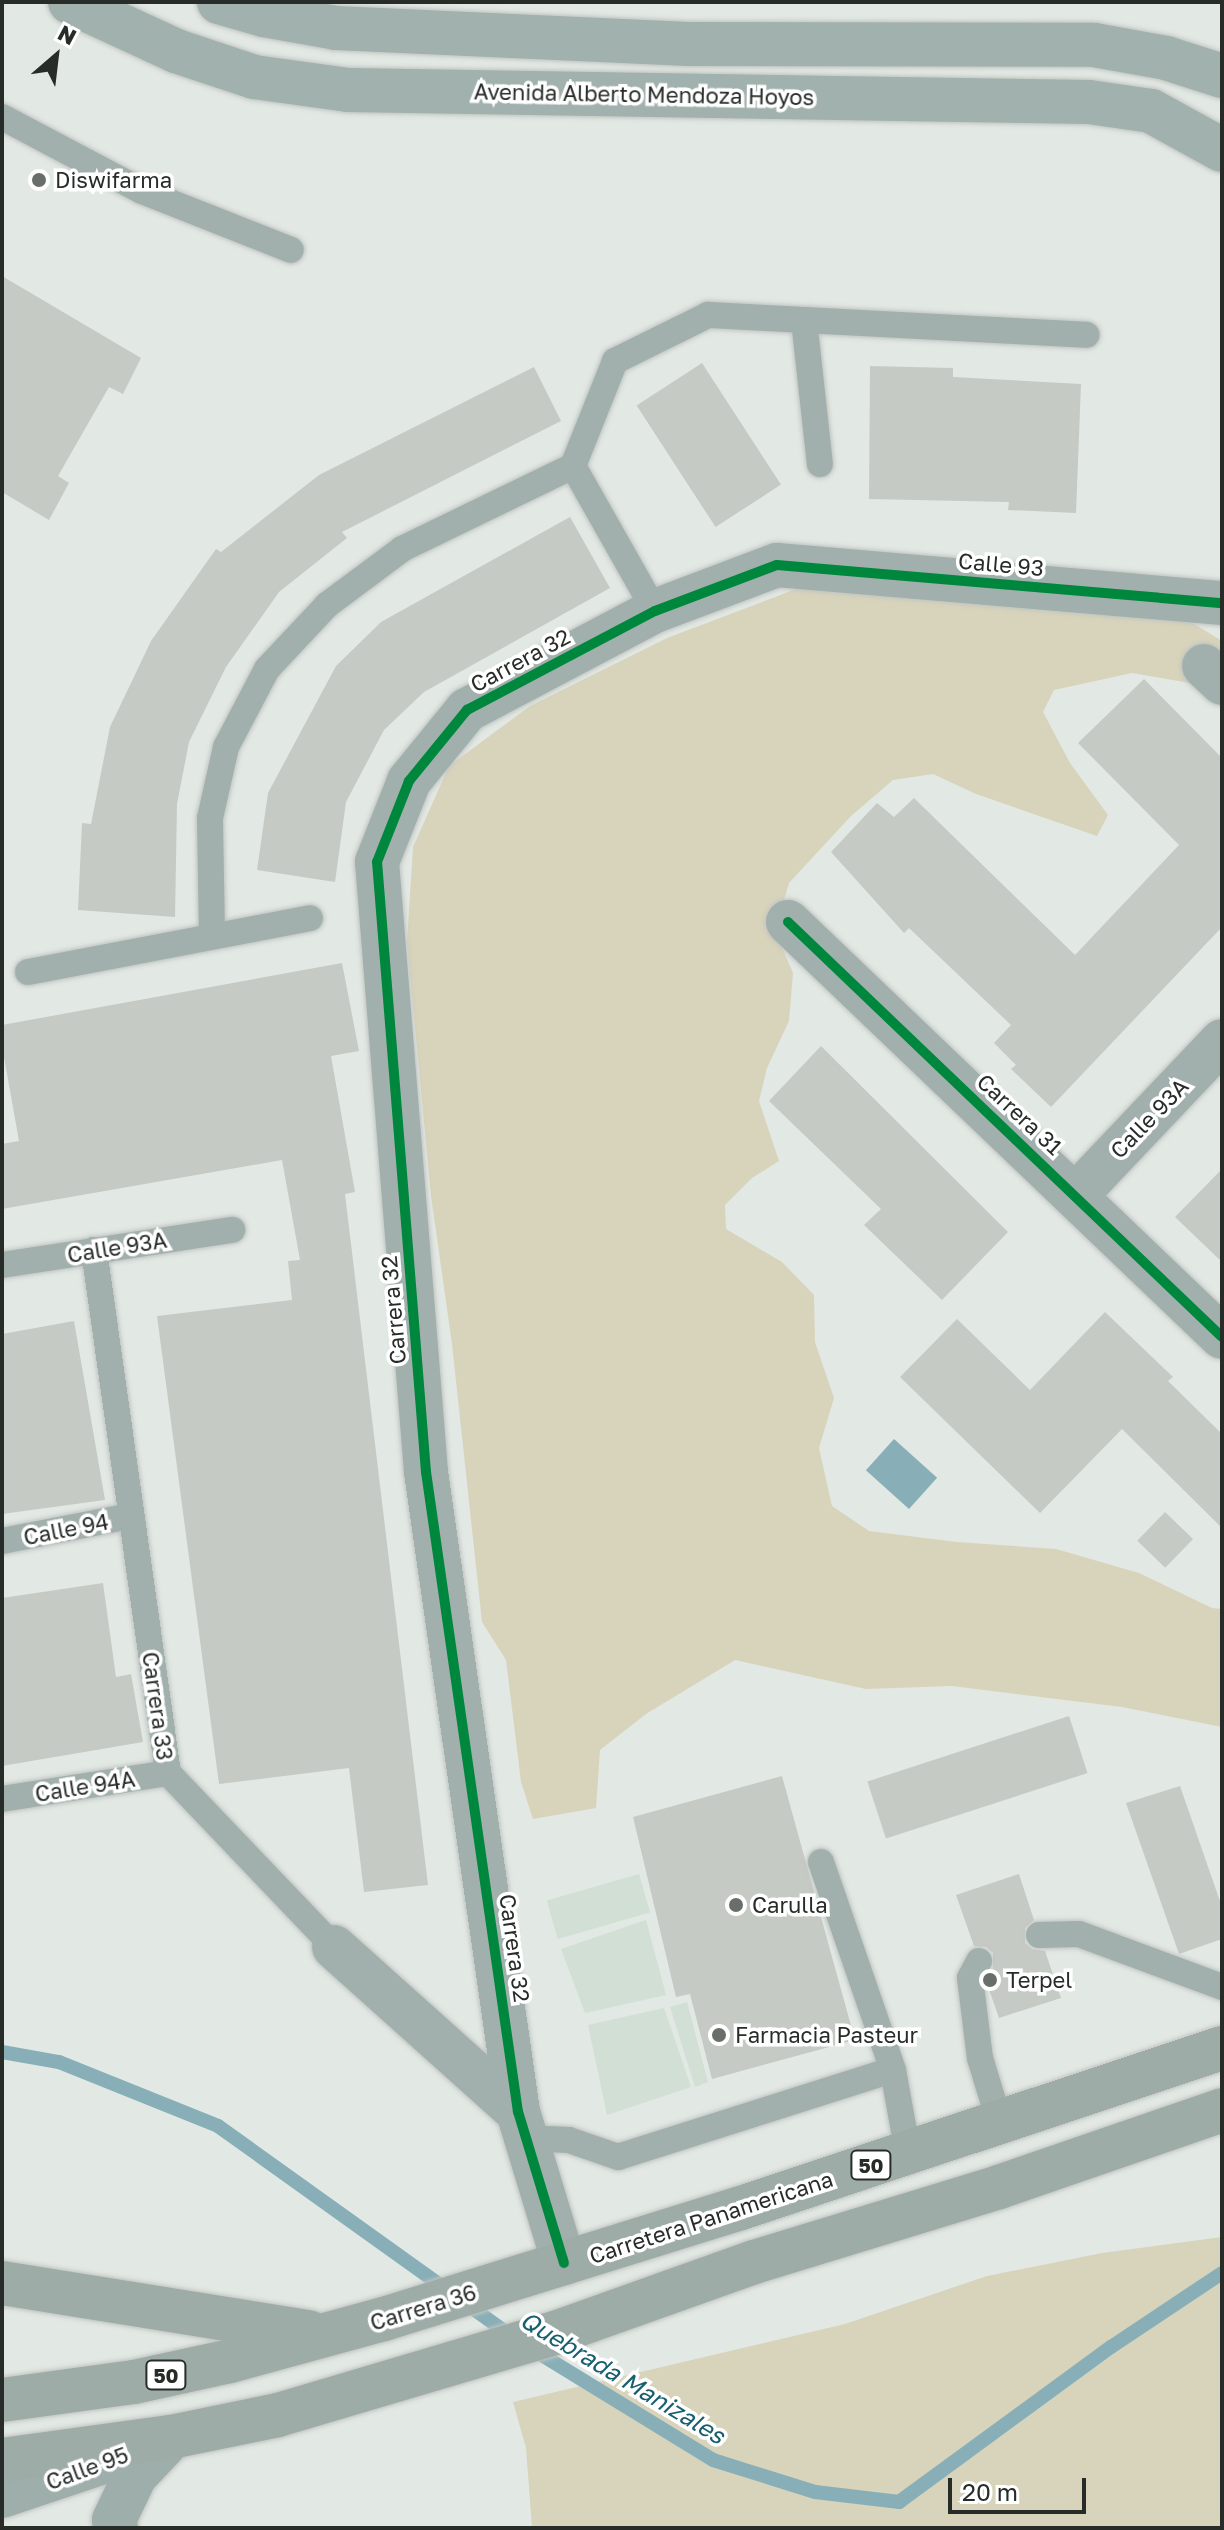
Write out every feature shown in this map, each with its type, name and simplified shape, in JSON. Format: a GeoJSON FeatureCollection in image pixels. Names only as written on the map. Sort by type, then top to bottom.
{"type":"FeatureCollection","features":[{"type":"Feature","properties":{"kind":"highway","name":"Carretera Panamericana"},"geometry":{"type":"LineString","coordinates":[[518,2278],[1000,2124],[1222,2048]]}},
{"type":"Feature","properties":{"kind":"highway"},"geometry":{"type":"LineString","coordinates":[[2,2460],[171,2437],[278,2415],[555,2333],[754,2262],[999,2187],[1222,2110]]}},
{"type":"Feature","properties":{"kind":"highway"},"geometry":{"type":"LineString","coordinates":[[999,2187],[1222,2135]]}},
{"type":"Feature","properties":{"kind":"highway","name":"Carrera 36"},"geometry":{"type":"LineString","coordinates":[[327,2335],[518,2278]]}},
{"type":"Feature","properties":{"kind":"highway"},"geometry":{"type":"LineString","coordinates":[[2,2283],[327,2335]]}},
{"type":"Feature","properties":{"kind":"highway","name":"50"},"geometry":{"type":"LineString","coordinates":[[2,2400],[134,2382],[327,2335]]}},
{"type":"Feature","properties":{"kind":"main road","name":"Avenida Alberto Mendoza Hoyos"},"geometry":{"type":"LineString","coordinates":[[70,2],[176,51],[254,77],[348,90],[1089,102],[1151,111],[1222,150]]}},
{"type":"Feature","properties":{"kind":"main road"},"geometry":{"type":"LineString","coordinates":[[219,2],[264,15],[336,28],[689,44],[1094,45],[1166,58],[1222,76]]}},
{"type":"Feature","properties":{"kind":"street","name":"Carrera 32"},"geometry":{"type":"LineString","coordinates":[[564,2263],[522,2125],[426,1472],[377,862],[409,781],[467,710],[655,611],[777,565]]}},
{"type":"Feature","properties":{"kind":"street","name":"Calle 93"},"geometry":{"type":"LineString","coordinates":[[777,565],[1222,603]]}},
{"type":"Feature","properties":{"kind":"street","name":"Carrera 31"},"geometry":{"type":"LineString","coordinates":[[788,922],[1222,1337]]}},
{"type":"Feature","properties":{"kind":"street","name":"Calle 93A"},"geometry":{"type":"LineString","coordinates":[[1076,1195],[1222,1041]]}},
{"type":"Feature","properties":{"kind":"street","name":"Carrera 33"},"geometry":{"type":"LineString","coordinates":[[334,1947],[522,2125]]}},
{"type":"Feature","properties":{"kind":"street","name":"Calle 95"},"geometry":{"type":"LineString","coordinates":[[2,2496],[65,2477],[171,2437]]}},
{"type":"Feature","properties":{"kind":"street"},"geometry":{"type":"LineString","coordinates":[[116,2528],[114,2520],[135,2476],[171,2437]]}},
{"type":"Feature","properties":{"kind":"lane"},"geometry":{"type":"LineString","coordinates":[[2,117],[142,191],[291,250]]}},
{"type":"Feature","properties":{"kind":"lane"},"geometry":{"type":"LineString","coordinates":[[212,935],[210,818],[226,747],[267,669],[327,605],[402,549],[573,466],[615,361],[708,315],[1086,335]]}},
{"type":"Feature","properties":{"kind":"lane"},"geometry":{"type":"LineString","coordinates":[[804,320],[820,464]]}},
{"type":"Feature","properties":{"kind":"lane"},"geometry":{"type":"LineString","coordinates":[[573,466],[655,611]]}},
{"type":"Feature","properties":{"kind":"lane"},"geometry":{"type":"LineString","coordinates":[[28,972],[310,918]]}},
{"type":"Feature","properties":{"kind":"lane","name":"Calle 93A"},"geometry":{"type":"LineString","coordinates":[[2,1265],[232,1230]]}},
{"type":"Feature","properties":{"kind":"lane","name":"Carrera 33"},"geometry":{"type":"LineString","coordinates":[[94,1250],[168,1773],[334,1947]]}},
{"type":"Feature","properties":{"kind":"lane","name":"Calle 94"},"geometry":{"type":"LineString","coordinates":[[2,1541],[131,1516]]}},
{"type":"Feature","properties":{"kind":"lane","name":"Calle 94A"},"geometry":{"type":"LineString","coordinates":[[2,1799],[168,1773]]}},
{"type":"Feature","properties":{"kind":"lane"},"geometry":{"type":"LineString","coordinates":[[821,1862],[893,2070],[908,2153]]}},
{"type":"Feature","properties":{"kind":"lane"},"geometry":{"type":"LineString","coordinates":[[1039,1935],[1079,1934],[1222,1987]]}},
{"type":"Feature","properties":{"kind":"lane"},"geometry":{"type":"LineString","coordinates":[[979,1961],[970,1978],[980,2058],[1000,2124]]}},
{"type":"Feature","properties":{"kind":"lane"},"geometry":{"type":"LineString","coordinates":[[522,2125],[618,2157],[893,2070]]}},
{"type":"Feature","properties":{"kind":"shaded area"},"geometry":{"type":"Polygon","coordinates":[[[796,589],[1175,612],[1222,641],[1222,653],[1188,661],[1190,683],[1132,673],[1054,690],[1043,712],[1070,763],[1108,815],[1097,836],[976,794],[933,774],[893,780],[851,816],[789,883],[775,931],[793,973],[789,1021],[767,1068],[759,1101],[779,1161],[752,1178],[725,1205],[726,1229],[782,1262],[814,1295],[815,1342],[834,1398],[819,1448],[832,1506],[869,1531],[957,1542],[1056,1549],[1139,1573],[1212,1608],[1222,1609],[1222,1727],[1122,1707],[952,1686],[866,1689],[735,1660],[646,1714],[600,1750],[596,1808],[533,1819],[521,1782],[506,1660],[482,1622],[452,1344],[431,1196],[407,943],[413,847],[449,766],[530,706],[667,638],[796,589]]]}},
{"type":"Feature","properties":{"kind":"shaded area"},"geometry":{"type":"Polygon","coordinates":[[[639,1874],[650,1912],[558,1939],[547,1900],[639,1874]]]}},
{"type":"Feature","properties":{"kind":"shaded area"},"geometry":{"type":"Polygon","coordinates":[[[646,1920],[666,1995],[585,2013],[561,1949],[646,1920]]]}},
{"type":"Feature","properties":{"kind":"shaded area"},"geometry":{"type":"Polygon","coordinates":[[[687,2002],[708,2082],[695,2087],[670,2007],[687,2002]]]}},
{"type":"Feature","properties":{"kind":"shaded area"},"geometry":{"type":"Polygon","coordinates":[[[664,2008],[691,2087],[607,2115],[588,2025],[664,2008]]]}},
{"type":"Feature","properties":{"kind":"shaded area"},"geometry":{"type":"Polygon","coordinates":[[[1222,2237],[1222,2528],[532,2528],[526,2448],[513,2402],[845,2324],[987,2276],[1102,2253],[1222,2237]]]}},
{"type":"Feature","properties":{"kind":"water"},"geometry":{"type":"Polygon","coordinates":[[[894,1439],[937,1478],[909,1509],[866,1470],[894,1439]]]}},
{"type":"Feature","properties":{"kind":"building"},"geometry":{"type":"Polygon","coordinates":[[[2,276],[141,358],[123,394],[109,387],[58,476],[69,483],[49,520],[2,492],[2,276]]]}},
{"type":"Feature","properties":{"kind":"building"},"geometry":{"type":"Polygon","coordinates":[[[702,363],[781,485],[716,527],[637,405],[702,363]]]}},
{"type":"Feature","properties":{"kind":"building"},"geometry":{"type":"Polygon","coordinates":[[[870,366],[953,368],[953,377],[1081,384],[1076,513],[1008,510],[1009,502],[869,499],[870,366]]]}},
{"type":"Feature","properties":{"kind":"building"},"geometry":{"type":"Polygon","coordinates":[[[534,367],[561,421],[342,532],[347,538],[279,592],[226,667],[189,742],[177,804],[175,917],[78,910],[82,823],[91,824],[110,727],[151,641],[216,549],[221,552],[319,475],[534,367]]]}},
{"type":"Feature","properties":{"kind":"building"},"geometry":{"type":"Polygon","coordinates":[[[570,517],[610,588],[424,692],[384,730],[346,802],[335,882],[257,870],[268,793],[336,666],[381,622],[570,517]]]}},
{"type":"Feature","properties":{"kind":"building"},"geometry":{"type":"Polygon","coordinates":[[[1144,679],[1222,758],[1222,927],[1051,1107],[1011,1069],[1016,1065],[994,1043],[1011,1025],[909,928],[904,933],[831,852],[877,803],[894,817],[914,798],[1075,955],[1179,845],[1078,743],[1144,679]]]}},
{"type":"Feature","properties":{"kind":"building"},"geometry":{"type":"Polygon","coordinates":[[[342,963],[359,1051],[331,1056],[355,1192],[345,1194],[428,1885],[364,1892],[349,1768],[219,1784],[157,1316],[292,1300],[288,1261],[300,1260],[282,1160],[2,1209],[2,1144],[19,1141],[2,1046],[2,1025],[342,963]]]}},
{"type":"Feature","properties":{"kind":"building"},"geometry":{"type":"Polygon","coordinates":[[[821,1046],[1008,1232],[942,1300],[864,1225],[881,1209],[769,1101],[821,1046]]]}},
{"type":"Feature","properties":{"kind":"building"},"geometry":{"type":"Polygon","coordinates":[[[1222,1169],[1222,1262],[1175,1217],[1222,1169]]]}},
{"type":"Feature","properties":{"kind":"building"},"geometry":{"type":"Polygon","coordinates":[[[1105,1312],[1173,1377],[1168,1381],[1222,1434],[1222,1528],[1122,1429],[1040,1513],[900,1377],[957,1319],[1030,1390],[1105,1312]]]}},
{"type":"Feature","properties":{"kind":"building"},"geometry":{"type":"Polygon","coordinates":[[[74,1321],[105,1500],[2,1514],[2,1334],[74,1321]]]}},
{"type":"Feature","properties":{"kind":"building"},"geometry":{"type":"Polygon","coordinates":[[[1165,1512],[1193,1539],[1165,1568],[1137,1541],[1165,1512]]]}},
{"type":"Feature","properties":{"kind":"building"},"geometry":{"type":"Polygon","coordinates":[[[103,1583],[116,1677],[131,1674],[143,1742],[2,1766],[2,1598],[103,1583]]]}},
{"type":"Feature","properties":{"kind":"building"},"geometry":{"type":"Polygon","coordinates":[[[1069,1716],[1088,1773],[886,1839],[867,1782],[1069,1716]]]}},
{"type":"Feature","properties":{"kind":"building","name":"Carulla"},"geometry":{"type":"Polygon","coordinates":[[[782,1776],[855,2040],[712,2079],[690,1994],[676,1997],[633,1817],[782,1776]]]}},
{"type":"Feature","properties":{"kind":"building"},"geometry":{"type":"Polygon","coordinates":[[[1180,1786],[1222,1907],[1222,1939],[1179,1954],[1126,1803],[1180,1786]]]}},
{"type":"Feature","properties":{"kind":"building"},"geometry":{"type":"Polygon","coordinates":[[[1019,1874],[1034,1920],[1025,1928],[1025,1943],[1032,1949],[1045,1951],[1061,1998],[999,2018],[986,1981],[993,1968],[993,1953],[986,1947],[974,1946],[956,1895],[1019,1874]]]}},
{"type":"Feature","properties":{"kind":"waterway","name":"Quebrada Manizales"},"geometry":{"type":"LineString","coordinates":[[2,2052],[59,2062],[218,2126],[511,2336]]}},
{"type":"Feature","properties":{"kind":"waterway","name":"Quebrada Manizales"},"geometry":{"type":"LineString","coordinates":[[532,2349],[713,2460],[815,2492],[899,2502],[1111,2347],[1222,2273]]}},
{"type":"Feature","properties":{"kind":"cycle path"},"geometry":{"type":"LineString","coordinates":[[564,2263],[518,2112],[426,1472],[377,862],[409,781],[467,710],[655,611],[777,565],[1222,603]]}},
{"type":"Feature","properties":{"kind":"cycle path"},"geometry":{"type":"LineString","coordinates":[[788,922],[1222,1337]]}},
{"type":"Feature","properties":{"kind":"place","name":"Diswifarma"},"geometry":{"type":"Point","coordinates":[39,180]}},
{"type":"Feature","properties":{"kind":"place","name":"Carulla"},"geometry":{"type":"Point","coordinates":[736,1905]}},
{"type":"Feature","properties":{"kind":"place","name":"Terpel"},"geometry":{"type":"Point","coordinates":[990,1980]}},
{"type":"Feature","properties":{"kind":"place","name":"Farmacia Pasteur"},"geometry":{"type":"Point","coordinates":[719,2035]}}]}
